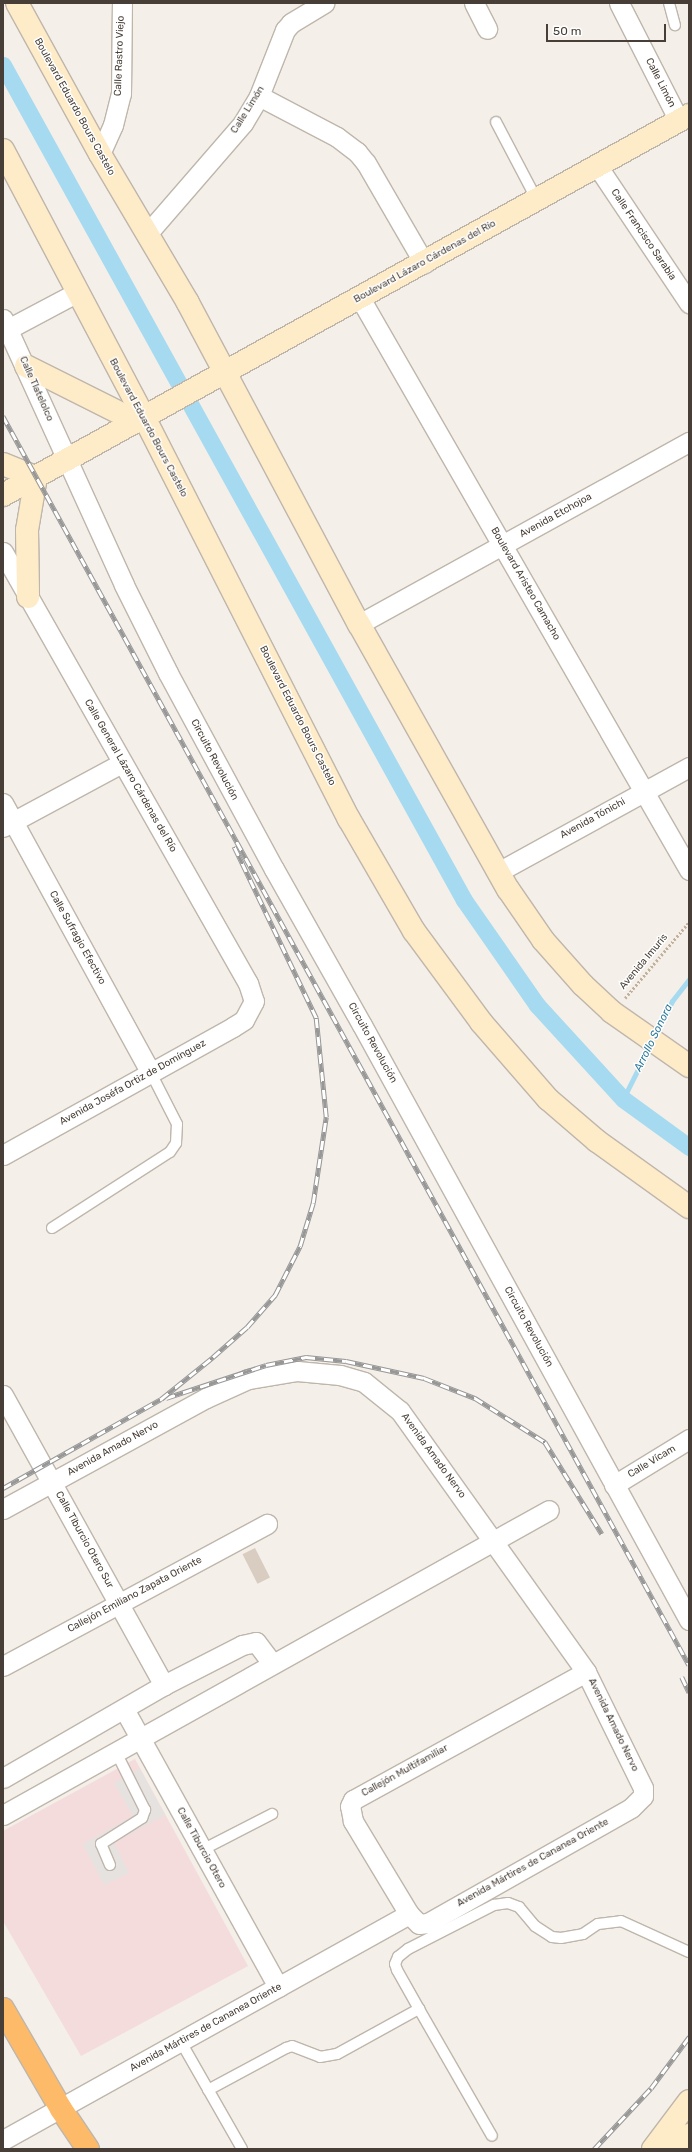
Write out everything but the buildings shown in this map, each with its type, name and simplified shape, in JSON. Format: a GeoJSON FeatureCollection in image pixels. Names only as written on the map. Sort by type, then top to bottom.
{"type":"FeatureCollection","features":[{"type":"Feature","properties":{"kind":"highway"},"geometry":{"type":"LineString","coordinates":[[3,2009],[61,2109],[86,2148]]}},
{"type":"Feature","properties":{"kind":"main road","name":"Boulevard Eduardo Bours Castelo"},"geometry":{"type":"LineString","coordinates":[[17,3],[100,154],[147,234],[220,374],[498,872],[558,957],[612,1012],[689,1066]]}},
{"type":"Feature","properties":{"kind":"main road","name":"Boulevard Lázaro Cárdenas del Río"},"geometry":{"type":"LineString","coordinates":[[3,495],[684,118]]}},
{"type":"Feature","properties":{"kind":"main road","name":"Boulevard Eduardo Bours Castelo"},"geometry":{"type":"LineString","coordinates":[[3,150],[76,293],[147,416],[349,819],[396,902],[436,963],[500,1045],[548,1099],[597,1141],[689,1207]]}},
{"type":"Feature","properties":{"kind":"main road"},"geometry":{"type":"LineString","coordinates":[[26,366],[147,416]]}},
{"type":"Feature","properties":{"kind":"main road"},"geometry":{"type":"LineString","coordinates":[[3,464],[36,477],[27,535],[28,597]]}},
{"type":"Feature","properties":{"kind":"main road"},"geometry":{"type":"LineString","coordinates":[[653,2149],[689,2100]]}},
{"type":"Feature","properties":{"kind":"main road"},"geometry":{"type":"LineString","coordinates":[[678,2149],[689,2135]]}},
{"type":"Feature","properties":{"kind":"street","name":"Calle Rastro Viejo"},"geometry":{"type":"LineString","coordinates":[[100,154],[113,125],[121,94],[122,3]]}},
{"type":"Feature","properties":{"kind":"street","name":"Calle Limón"},"geometry":{"type":"LineString","coordinates":[[147,234],[228,141],[260,96],[285,30],[291,22],[324,3]]}},
{"type":"Feature","properties":{"kind":"street"},"geometry":{"type":"LineString","coordinates":[[474,3],[487,29]]}},
{"type":"Feature","properties":{"kind":"street","name":"Calle Limón"},"geometry":{"type":"LineString","coordinates":[[619,3],[684,118]]}},
{"type":"Feature","properties":{"kind":"street"},"geometry":{"type":"LineString","coordinates":[[260,96],[337,137],[357,152],[366,163],[424,263]]}},
{"type":"Feature","properties":{"kind":"street","name":"Calle Francisco Sarabia"},"geometry":{"type":"LineString","coordinates":[[598,166],[689,302]]}},
{"type":"Feature","properties":{"kind":"street"},"geometry":{"type":"LineString","coordinates":[[6,324],[76,293]]}},
{"type":"Feature","properties":{"kind":"street","name":"Boulevard Aristeo Camacho"},"geometry":{"type":"LineString","coordinates":[[360,298],[689,870]]}},
{"type":"Feature","properties":{"kind":"street","name":"Calle Tlatelolco"},"geometry":{"type":"LineString","coordinates":[[6,324],[67,460]]}},
{"type":"Feature","properties":{"kind":"street","name":"Avenida Etchojoa"},"geometry":{"type":"LineString","coordinates":[[359,624],[689,442]]}},
{"type":"Feature","properties":{"kind":"street","name":"Circuito Revolución"},"geometry":{"type":"LineString","coordinates":[[67,460],[124,585],[225,781],[362,1025],[689,1620]]}},
{"type":"Feature","properties":{"kind":"street","name":"Calle General Lázaro Cárdenas del Río"},"geometry":{"type":"LineString","coordinates":[[3,552],[248,983],[254,1001]]}},
{"type":"Feature","properties":{"kind":"street"},"geometry":{"type":"LineString","coordinates":[[8,824],[122,763]]}},
{"type":"Feature","properties":{"kind":"street","name":"Avenida Tónichi"},"geometry":{"type":"LineString","coordinates":[[498,872],[689,767]]}},
{"type":"Feature","properties":{"kind":"street","name":"Calle Sufragio Efectivo"},"geometry":{"type":"LineString","coordinates":[[3,803],[8,824],[151,1073]]}},
{"type":"Feature","properties":{"kind":"street","name":"Avenida Joséfa Ortiz de Domínguez"},"geometry":{"type":"LineString","coordinates":[[3,1155],[244,1020],[254,1001]]}},
{"type":"Feature","properties":{"kind":"street","name":"Avenida Amado Nervo"},"geometry":{"type":"LineString","coordinates":[[3,1509],[227,1387],[275,1373],[320,1372],[364,1382],[400,1411],[495,1541],[586,1672],[640,1781],[643,1796]]}},
{"type":"Feature","properties":{"kind":"street","name":"Calle Tiburcio Otero Sur"},"geometry":{"type":"LineString","coordinates":[[3,1396],[164,1685]]}},
{"type":"Feature","properties":{"kind":"street","name":"Calle Vícam"},"geometry":{"type":"LineString","coordinates":[[614,1485],[689,1439]]}},
{"type":"Feature","properties":{"kind":"street"},"geometry":{"type":"LineString","coordinates":[[3,1815],[272,1663],[549,1510]]}},
{"type":"Feature","properties":{"kind":"street","name":"Callejón Emiliano Zapata Oriente"},"geometry":{"type":"LineString","coordinates":[[3,1666],[267,1524]]}},
{"type":"Feature","properties":{"kind":"street"},"geometry":{"type":"LineString","coordinates":[[3,1778],[164,1685],[250,1642],[256,1642],[263,1647],[272,1663]]}},
{"type":"Feature","properties":{"kind":"street","name":"Callejón Multifamiliar"},"geometry":{"type":"LineString","coordinates":[[414,1919],[353,1821],[350,1806],[353,1800],[586,1672]]}},
{"type":"Feature","properties":{"kind":"street","name":"Calle Tiburcio Otero"},"geometry":{"type":"LineString","coordinates":[[124,1709],[278,1987]]}},
{"type":"Feature","properties":{"kind":"street","name":"Avenida Mártires de Cananea Oriente"},"geometry":{"type":"LineString","coordinates":[[3,2140],[278,1987],[414,1919],[428,1923],[631,1808],[643,1796]]}},
{"type":"Feature","properties":{"kind":"lane"},"geometry":{"type":"LineString","coordinates":[[669,3],[675,25]]}},
{"type":"Feature","properties":{"kind":"lane"},"geometry":{"type":"LineString","coordinates":[[496,122],[538,200]]}},
{"type":"Feature","properties":{"kind":"lane"},"geometry":{"type":"LineString","coordinates":[[52,1228],[170,1152],[176,1143],[177,1124],[151,1073]]}},
{"type":"Feature","properties":{"kind":"lane"},"geometry":{"type":"LineString","coordinates":[[110,1865],[101,1844],[142,1818],[145,1810],[116,1752]]}},
{"type":"Feature","properties":{"kind":"lane"},"geometry":{"type":"LineString","coordinates":[[202,1850],[272,1814]]}},
{"type":"Feature","properties":{"kind":"lane"},"geometry":{"type":"LineString","coordinates":[[492,2136],[398,1970],[395,1964],[398,1957],[408,1949],[494,1905],[508,1903],[519,1907],[535,1926],[552,1937],[561,1938],[583,1934],[598,1924],[621,1921],[689,1952]]}},
{"type":"Feature","properties":{"kind":"lane"},"geometry":{"type":"LineString","coordinates":[[208,2090],[292,2046],[320,2057],[337,2054],[419,2009]]}},
{"type":"Feature","properties":{"kind":"lane"},"geometry":{"type":"LineString","coordinates":[[181,2042],[242,2149]]}},
{"type":"Feature","properties":{"kind":"path","name":"Avenida Imuris"},"geometry":{"type":"LineString","coordinates":[[612,1012],[689,922]]}},
{"type":"Feature","properties":{"kind":"shaded area"},"geometry":{"type":"Polygon","coordinates":[[[135,1759],[248,1966],[81,2056],[3,1921],[3,1831],[135,1759]]]}},
{"type":"Feature","properties":{"kind":"shaded area"},"geometry":{"type":"Polygon","coordinates":[[[140,1769],[165,1815],[114,1843],[129,1873],[104,1885],[83,1844],[133,1816],[114,1783],[140,1769]]]}},
{"type":"Feature","properties":{"kind":"waterway"},"geometry":{"type":"LineString","coordinates":[[3,65],[464,900],[537,1005],[623,1099],[689,1147]]}},
{"type":"Feature","properties":{"kind":"waterway","name":"Arrollo Sonora"},"geometry":{"type":"LineString","coordinates":[[655,1036],[672,1001],[689,979]]}},
{"type":"Feature","properties":{"kind":"waterway","name":"Arrollo Sonora"},"geometry":{"type":"LineString","coordinates":[[623,1099],[650,1045]]}},
{"type":"Feature","properties":{"kind":"railway"},"geometry":{"type":"LineString","coordinates":[[3,416],[689,1665]]}},
{"type":"Feature","properties":{"kind":"railway"},"geometry":{"type":"LineString","coordinates":[[3,1488],[161,1399],[213,1357],[247,1327],[275,1295],[300,1246],[313,1203],[326,1117],[316,1018],[234,847]]}},
{"type":"Feature","properties":{"kind":"railway"},"geometry":{"type":"LineString","coordinates":[[166,1398],[266,1365],[306,1357],[346,1361],[424,1378],[475,1398],[545,1442],[602,1534]]}},
{"type":"Feature","properties":{"kind":"railway"},"geometry":{"type":"LineString","coordinates":[[682,1677],[689,1692]]}},
{"type":"Feature","properties":{"kind":"railway"},"geometry":{"type":"LineString","coordinates":[[594,2149],[651,2088],[689,2037]]}}]}
